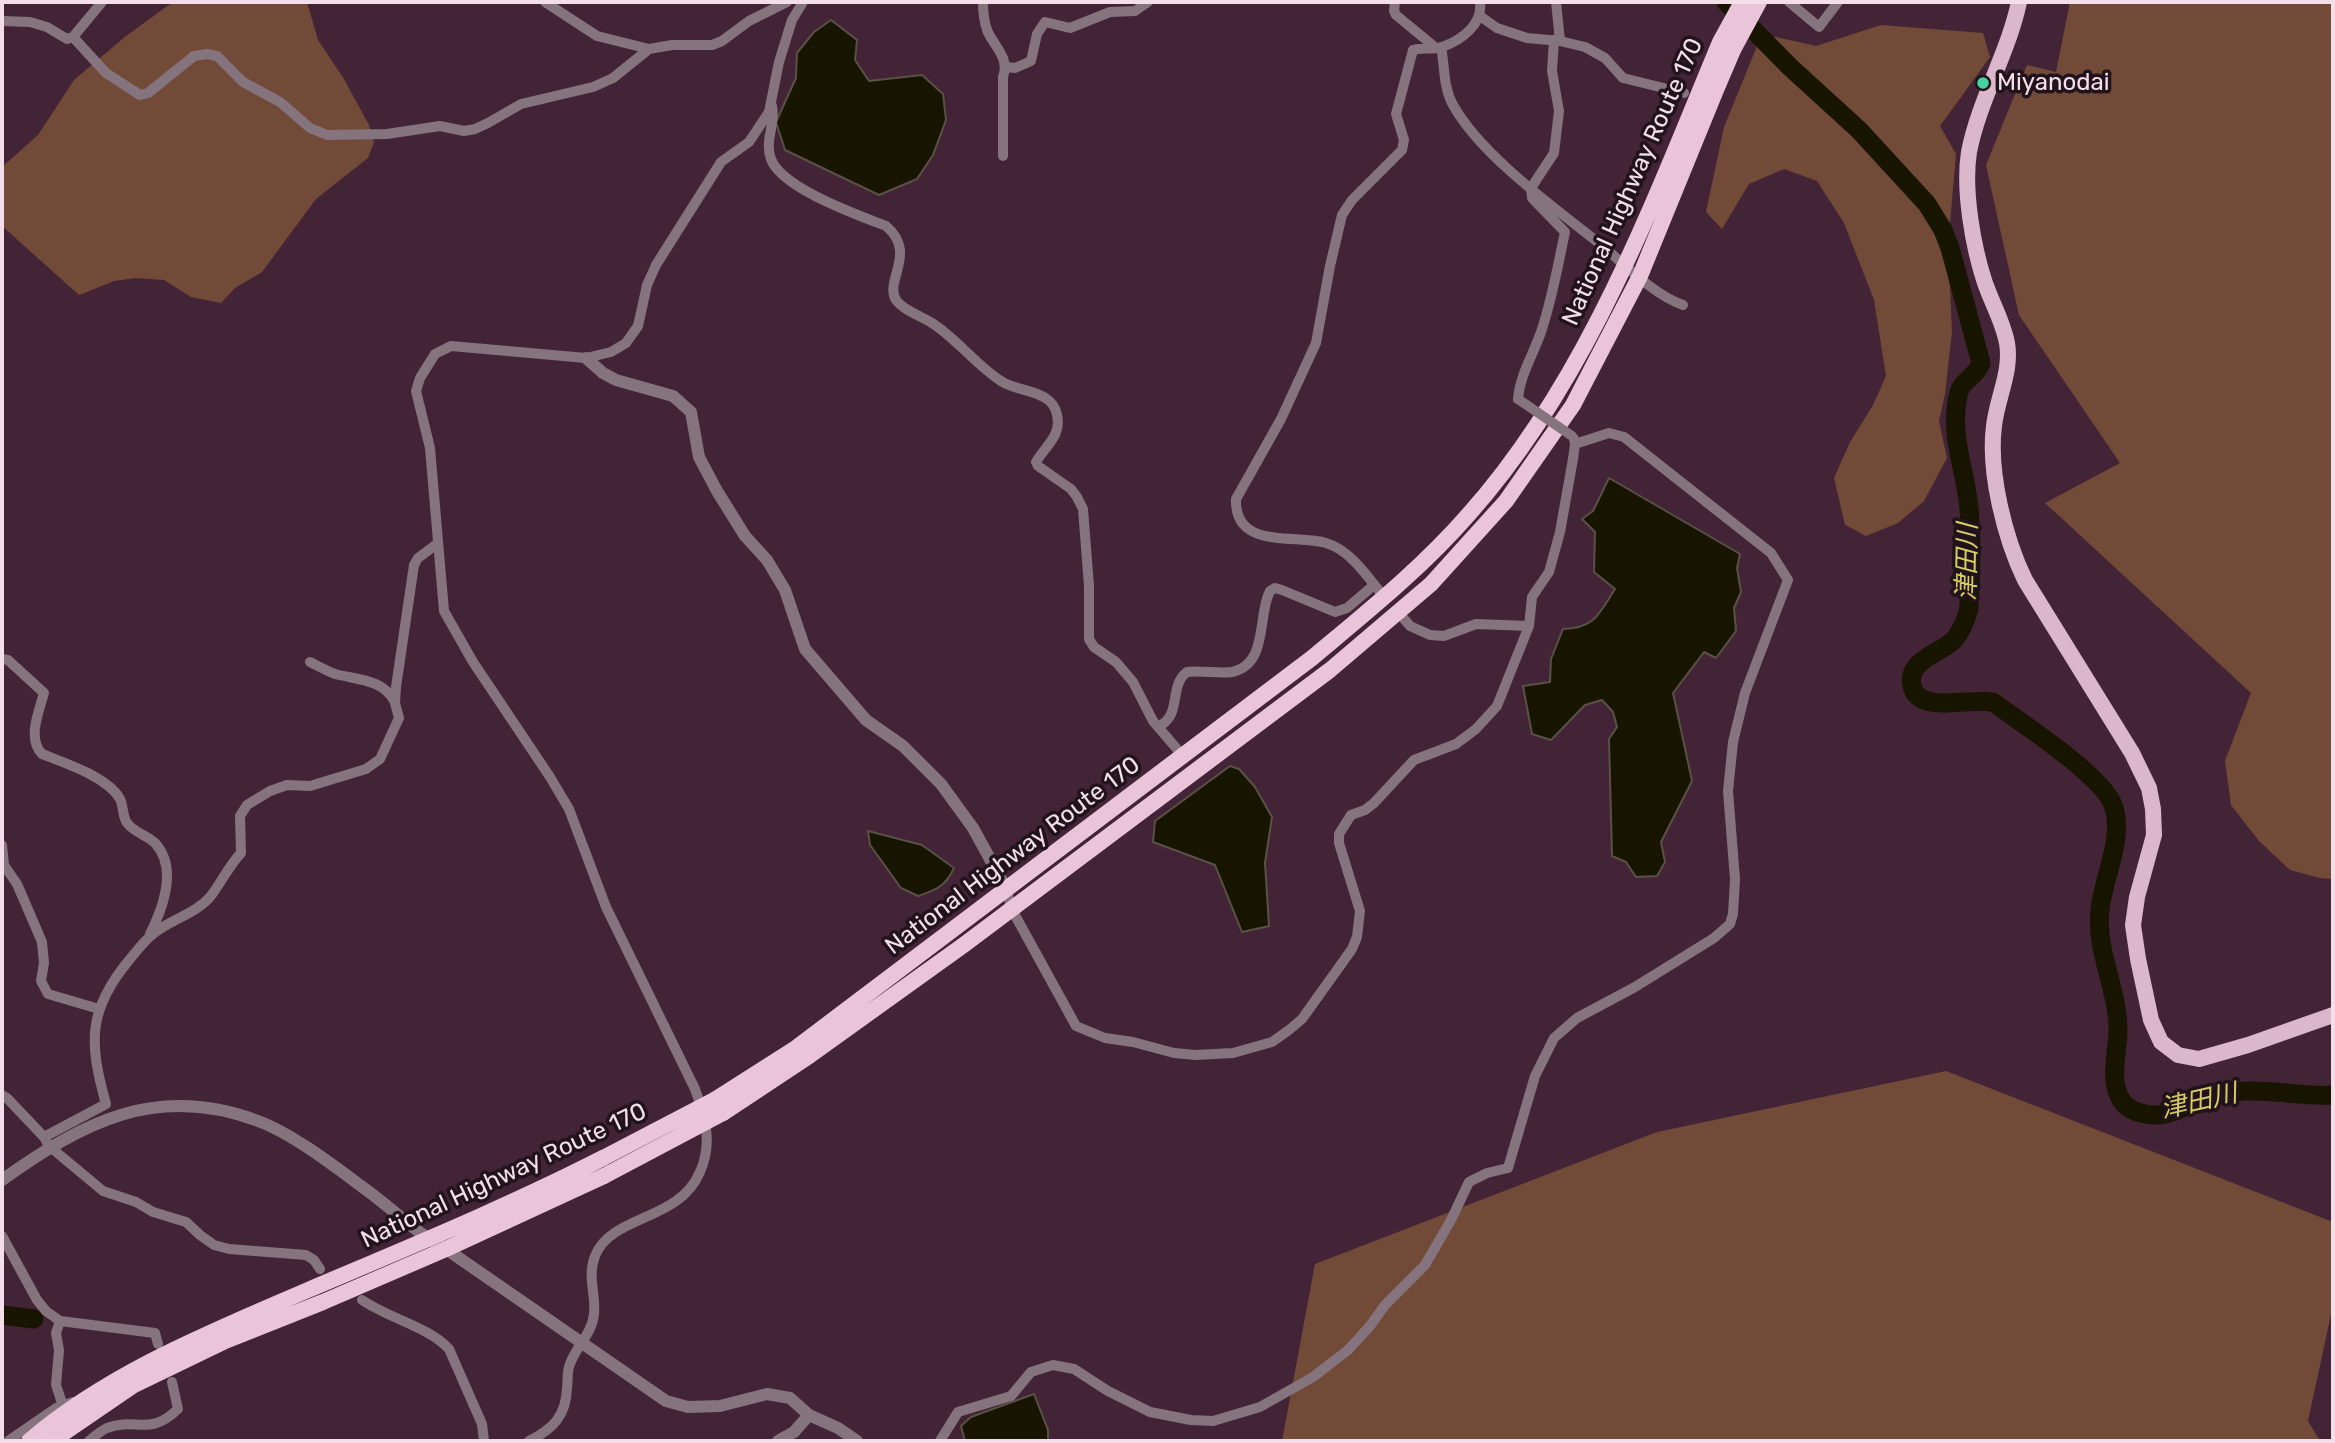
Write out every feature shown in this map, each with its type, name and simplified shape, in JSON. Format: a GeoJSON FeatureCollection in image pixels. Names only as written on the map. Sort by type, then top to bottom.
{"type":"FeatureCollection","features":[{"type":"Feature","properties":{"kind":"highway","name":"National Highway Route 170"},"geometry":{"type":"LineString","coordinates":[[29,1441],[90,1396],[128,1373],[207,1333],[480,1218],[603,1158],[720,1106],[1312,658],[1380,592],[1470,514],[1534,429],[1612,296],[1720,42],[1742,2]]}},
{"type":"Feature","properties":{"kind":"highway","name":"National Highway Route 170"},"geometry":{"type":"LineString","coordinates":[[52,1441],[134,1385],[225,1340],[323,1302],[446,1249],[604,1176],[720,1106],[898,992],[965,944],[1330,670],[1399,613],[1431,584],[1506,501],[1573,405],[1640,276],[1733,50],[1759,2]]}},
{"type":"Feature","properties":{"kind":"main road"},"geometry":{"type":"LineString","coordinates":[[2019,2],[2006,52],[1969,152],[1969,205],[1980,263],[2007,343],[2007,370],[1994,427],[1994,466],[2003,512],[2020,570],[2036,601],[2132,753],[2149,788],[2154,835],[2137,897],[2133,925],[2151,1020],[2161,1042],[2168,1049],[2178,1055],[2199,1059],[2333,1015]]}},
{"type":"Feature","properties":{"kind":"street"},"geometry":{"type":"LineString","coordinates":[[2,21],[30,22],[47,27],[67,39],[73,37],[102,2]]}},
{"type":"Feature","properties":{"kind":"street"},"geometry":{"type":"LineString","coordinates":[[545,2],[597,36],[649,50]]}},
{"type":"Feature","properties":{"kind":"street"},"geometry":{"type":"LineString","coordinates":[[73,37],[106,73],[140,95],[148,93],[194,56],[207,54],[217,56],[243,82],[280,102],[310,128],[327,135],[387,134],[440,127],[464,131],[475,129],[521,104],[593,88],[613,78],[649,50],[672,45],[712,45],[722,41],[748,21],[787,2]]}},
{"type":"Feature","properties":{"kind":"street"},"geometry":{"type":"LineString","coordinates":[[530,1441],[551,1429],[560,1419],[568,1390],[568,1369],[594,1317],[590,1273],[603,1241],[682,1198],[695,1184],[702,1170],[708,1136],[695,1089],[606,906],[569,810],[550,776],[473,662],[444,611],[430,448],[416,391],[420,377],[435,354],[451,346],[586,358],[611,352],[626,343],[634,334],[647,285],[656,265],[720,162],[749,142],[769,112],[779,62],[789,31],[803,2]]}},
{"type":"Feature","properties":{"kind":"street"},"geometry":{"type":"LineString","coordinates":[[983,2],[983,18],[1006,67],[1003,77],[1003,156]]}},
{"type":"Feature","properties":{"kind":"street"},"geometry":{"type":"LineString","coordinates":[[1006,67],[1027,65],[1031,61],[1037,34],[1045,22],[1070,28],[1110,12],[1135,11],[1148,2]]}},
{"type":"Feature","properties":{"kind":"street"},"geometry":{"type":"LineString","coordinates":[[1395,2],[1393,6],[1396,15],[1438,48],[1447,90],[1461,119],[1476,137],[1531,188],[1658,293],[1683,304]]}},
{"type":"Feature","properties":{"kind":"street"},"geometry":{"type":"LineString","coordinates":[[1158,727],[1166,723],[1171,716],[1179,683],[1187,672],[1230,672],[1248,664],[1259,641],[1269,591],[1275,588],[1282,590],[1335,612],[1380,592],[1348,555],[1327,543],[1273,539],[1255,532],[1240,520],[1236,499],[1282,419],[1316,343],[1342,215],[1352,200],[1402,150],[1404,140],[1396,114],[1413,50],[1438,48],[1477,24],[1480,2]]}},
{"type":"Feature","properties":{"kind":"street"},"geometry":{"type":"LineString","coordinates":[[940,1441],[958,1412],[1011,1396],[1031,1373],[1053,1365],[1074,1369],[1108,1391],[1150,1412],[1191,1420],[1213,1421],[1260,1407],[1313,1377],[1348,1350],[1385,1305],[1425,1265],[1469,1182],[1487,1173],[1508,1168],[1535,1076],[1554,1038],[1577,1018],[1635,987],[1714,938],[1730,924],[1735,879],[1728,791],[1732,742],[1745,693],[1788,580],[1771,554],[1625,437],[1609,433],[1574,440],[1518,399],[1520,384],[1541,332],[1551,298],[1565,232],[1532,198],[1531,188],[1554,153],[1559,111],[1552,71],[1557,41],[1556,2]]}},
{"type":"Feature","properties":{"kind":"street"},"geometry":{"type":"LineString","coordinates":[[1789,2],[1819,27],[1838,2]]}},
{"type":"Feature","properties":{"kind":"street"},"geometry":{"type":"LineString","coordinates":[[1480,16],[1497,27],[1527,38],[1585,47],[1605,58],[1623,78],[1684,93]]}},
{"type":"Feature","properties":{"kind":"street"},"geometry":{"type":"LineString","coordinates":[[771,103],[775,118],[768,147],[771,160],[778,170],[825,201],[886,226],[893,232],[901,262],[893,291],[897,301],[948,334],[999,380],[1012,387],[1033,392],[1054,405],[1058,426],[1054,440],[1036,462],[1071,489],[1083,509],[1089,586],[1089,639],[1094,647],[1116,662],[1133,682],[1158,727],[1183,756]]}},
{"type":"Feature","properties":{"kind":"street"},"geometry":{"type":"LineString","coordinates":[[586,358],[603,373],[617,380],[673,396],[691,412],[699,457],[745,536],[767,560],[785,590],[805,649],[866,720],[903,746],[941,784],[973,828],[1007,890],[1011,908],[1076,1026],[1105,1038],[1196,1055],[1233,1054],[1272,1042],[1302,1019],[1352,949],[1357,937],[1360,911],[1339,843],[1339,834],[1351,815],[1374,803],[1414,760],[1456,744],[1476,730],[1497,706],[1529,626],[1532,597],[1549,572],[1564,517],[1574,440]]}},
{"type":"Feature","properties":{"kind":"street"},"geometry":{"type":"LineString","coordinates":[[395,703],[414,565],[418,558],[437,544]]}},
{"type":"Feature","properties":{"kind":"street"},"geometry":{"type":"LineString","coordinates":[[1399,613],[1410,626],[1430,635],[1444,636],[1476,624],[1529,626]]}},
{"type":"Feature","properties":{"kind":"street"},"geometry":{"type":"LineString","coordinates":[[2,659],[8,660],[44,693],[34,741],[37,749],[42,754],[96,776],[120,799],[126,823],[157,845],[166,878],[165,897],[146,940]]}},
{"type":"Feature","properties":{"kind":"street"},"geometry":{"type":"LineString","coordinates":[[2,1180],[47,1142],[106,1104],[95,1066],[94,1044],[99,1009],[110,984],[146,940],[209,898],[227,868],[241,853],[240,816],[247,805],[270,791],[287,785],[310,786],[366,768],[380,759],[399,718],[389,692],[382,686],[331,673],[310,662]]}},
{"type":"Feature","properties":{"kind":"street"},"geometry":{"type":"LineString","coordinates":[[2,845],[4,865],[17,884],[42,942],[44,963],[41,981],[44,989],[48,994],[99,1009]]}},
{"type":"Feature","properties":{"kind":"street"},"geometry":{"type":"LineString","coordinates":[[2,1095],[47,1142],[103,1191],[136,1202],[153,1212],[186,1222],[214,1245],[229,1249],[306,1255],[314,1260],[320,1269]]}},
{"type":"Feature","properties":{"kind":"street"},"geometry":{"type":"LineString","coordinates":[[47,1142],[108,1118],[149,1107],[187,1105],[260,1121],[301,1145],[397,1212],[426,1239],[446,1249],[666,1401],[688,1407],[720,1406],[767,1394],[790,1398],[808,1415],[857,1441]]}},
{"type":"Feature","properties":{"kind":"street"},"geometry":{"type":"LineString","coordinates":[[2,1236],[37,1300],[60,1321],[155,1333],[158,1344]]}},
{"type":"Feature","properties":{"kind":"street"},"geometry":{"type":"LineString","coordinates":[[362,1300],[378,1311],[441,1340],[449,1349],[482,1424],[484,1441]]}},
{"type":"Feature","properties":{"kind":"street"},"geometry":{"type":"LineString","coordinates":[[60,1321],[56,1333],[59,1350],[56,1385],[63,1406]]}},
{"type":"Feature","properties":{"kind":"street"},"geometry":{"type":"LineString","coordinates":[[89,1441],[105,1429],[119,1425],[154,1426],[167,1419],[178,1409],[172,1382]]}},
{"type":"Feature","properties":{"kind":"street"},"geometry":{"type":"LineString","coordinates":[[8,1441],[63,1406],[90,1396]]}},
{"type":"Feature","properties":{"kind":"street"},"geometry":{"type":"LineString","coordinates":[[778,1441],[794,1432],[808,1415]]}},
{"type":"Feature","properties":{"kind":"shaded area"},"geometry":{"type":"Polygon","coordinates":[[[173,2],[307,2],[318,40],[344,79],[369,125],[374,142],[368,158],[316,199],[262,272],[235,288],[221,303],[191,297],[164,280],[135,278],[114,281],[79,295],[2,226],[2,167],[38,135],[74,80],[126,36],[173,2]]]}},
{"type":"Feature","properties":{"kind":"shaded area"},"geometry":{"type":"Polygon","coordinates":[[[2070,2],[2333,2],[2333,879],[2290,870],[2259,841],[2231,805],[2225,761],[2251,693],[2045,503],[2120,463],[2019,315],[1986,165],[2027,65],[2056,72],[2070,2]]]}},
{"type":"Feature","properties":{"kind":"shaded area"},"geometry":{"type":"Polygon","coordinates":[[[831,20],[857,40],[855,60],[869,81],[922,75],[943,94],[946,120],[933,155],[917,179],[879,195],[785,150],[776,122],[796,78],[797,53],[814,32],[831,20]]]}},
{"type":"Feature","properties":{"kind":"shaded area"},"geometry":{"type":"Polygon","coordinates":[[[1881,25],[1983,33],[1990,57],[1940,126],[1956,154],[1948,246],[1952,331],[1939,421],[1947,458],[1924,501],[1898,523],[1866,536],[1845,525],[1834,478],[1886,376],[1874,300],[1844,223],[1817,181],[1784,169],[1749,184],[1722,229],[1706,212],[1724,127],[1762,34],[1816,46],[1881,25]]]}},
{"type":"Feature","properties":{"kind":"shaded area"},"geometry":{"type":"Polygon","coordinates":[[[1609,478],[1740,554],[1737,568],[1741,592],[1734,608],[1736,631],[1716,658],[1704,652],[1673,693],[1692,781],[1661,842],[1665,862],[1657,876],[1636,877],[1626,862],[1612,856],[1609,739],[1617,727],[1613,712],[1602,700],[1585,705],[1551,740],[1532,734],[1523,686],[1550,682],[1551,659],[1563,629],[1582,626],[1595,618],[1615,589],[1594,572],[1595,532],[1582,519],[1593,511],[1609,478]]]}},
{"type":"Feature","properties":{"kind":"shaded area"},"geometry":{"type":"Polygon","coordinates":[[[1230,766],[1239,769],[1255,787],[1272,817],[1265,863],[1269,926],[1242,932],[1215,865],[1153,842],[1155,821],[1230,766]]]}},
{"type":"Feature","properties":{"kind":"shaded area"},"geometry":{"type":"Polygon","coordinates":[[[868,831],[922,845],[954,868],[940,886],[918,896],[901,888],[870,845],[868,831]]]}},
{"type":"Feature","properties":{"kind":"shaded area"},"geometry":{"type":"Polygon","coordinates":[[[1946,1071],[2333,1222],[2333,1305],[2308,1421],[2320,1441],[1282,1441],[1315,1264],[1657,1132],[1946,1071]]]}},
{"type":"Feature","properties":{"kind":"shaded area"},"geometry":{"type":"Polygon","coordinates":[[[1034,1394],[1048,1430],[1048,1441],[965,1441],[961,1426],[971,1417],[1034,1394]]]}},
{"type":"Feature","properties":{"kind":"waterway","name":"津田川"},"geometry":{"type":"LineString","coordinates":[[1726,2],[1790,67],[1859,130],[1927,204],[1943,230],[1950,248],[1981,363],[1959,392],[1955,423],[1970,521],[1969,606],[1964,624],[1954,640],[1924,659],[1913,671],[1911,679],[1913,689],[1926,701],[1993,702],[2078,765],[2094,779],[2113,805],[2116,818],[2115,844],[2102,897],[2099,925],[2117,1015],[2115,1082],[2120,1098],[2132,1109],[2155,1115],[2234,1092],[2333,1095]]}},
{"type":"Feature","properties":{"kind":"waterway"},"geometry":{"type":"LineString","coordinates":[[2,1315],[34,1319]]}},
{"type":"Feature","properties":{"kind":"place","name":"Miyanodai"},"geometry":{"type":"Point","coordinates":[1983,83]}}]}
